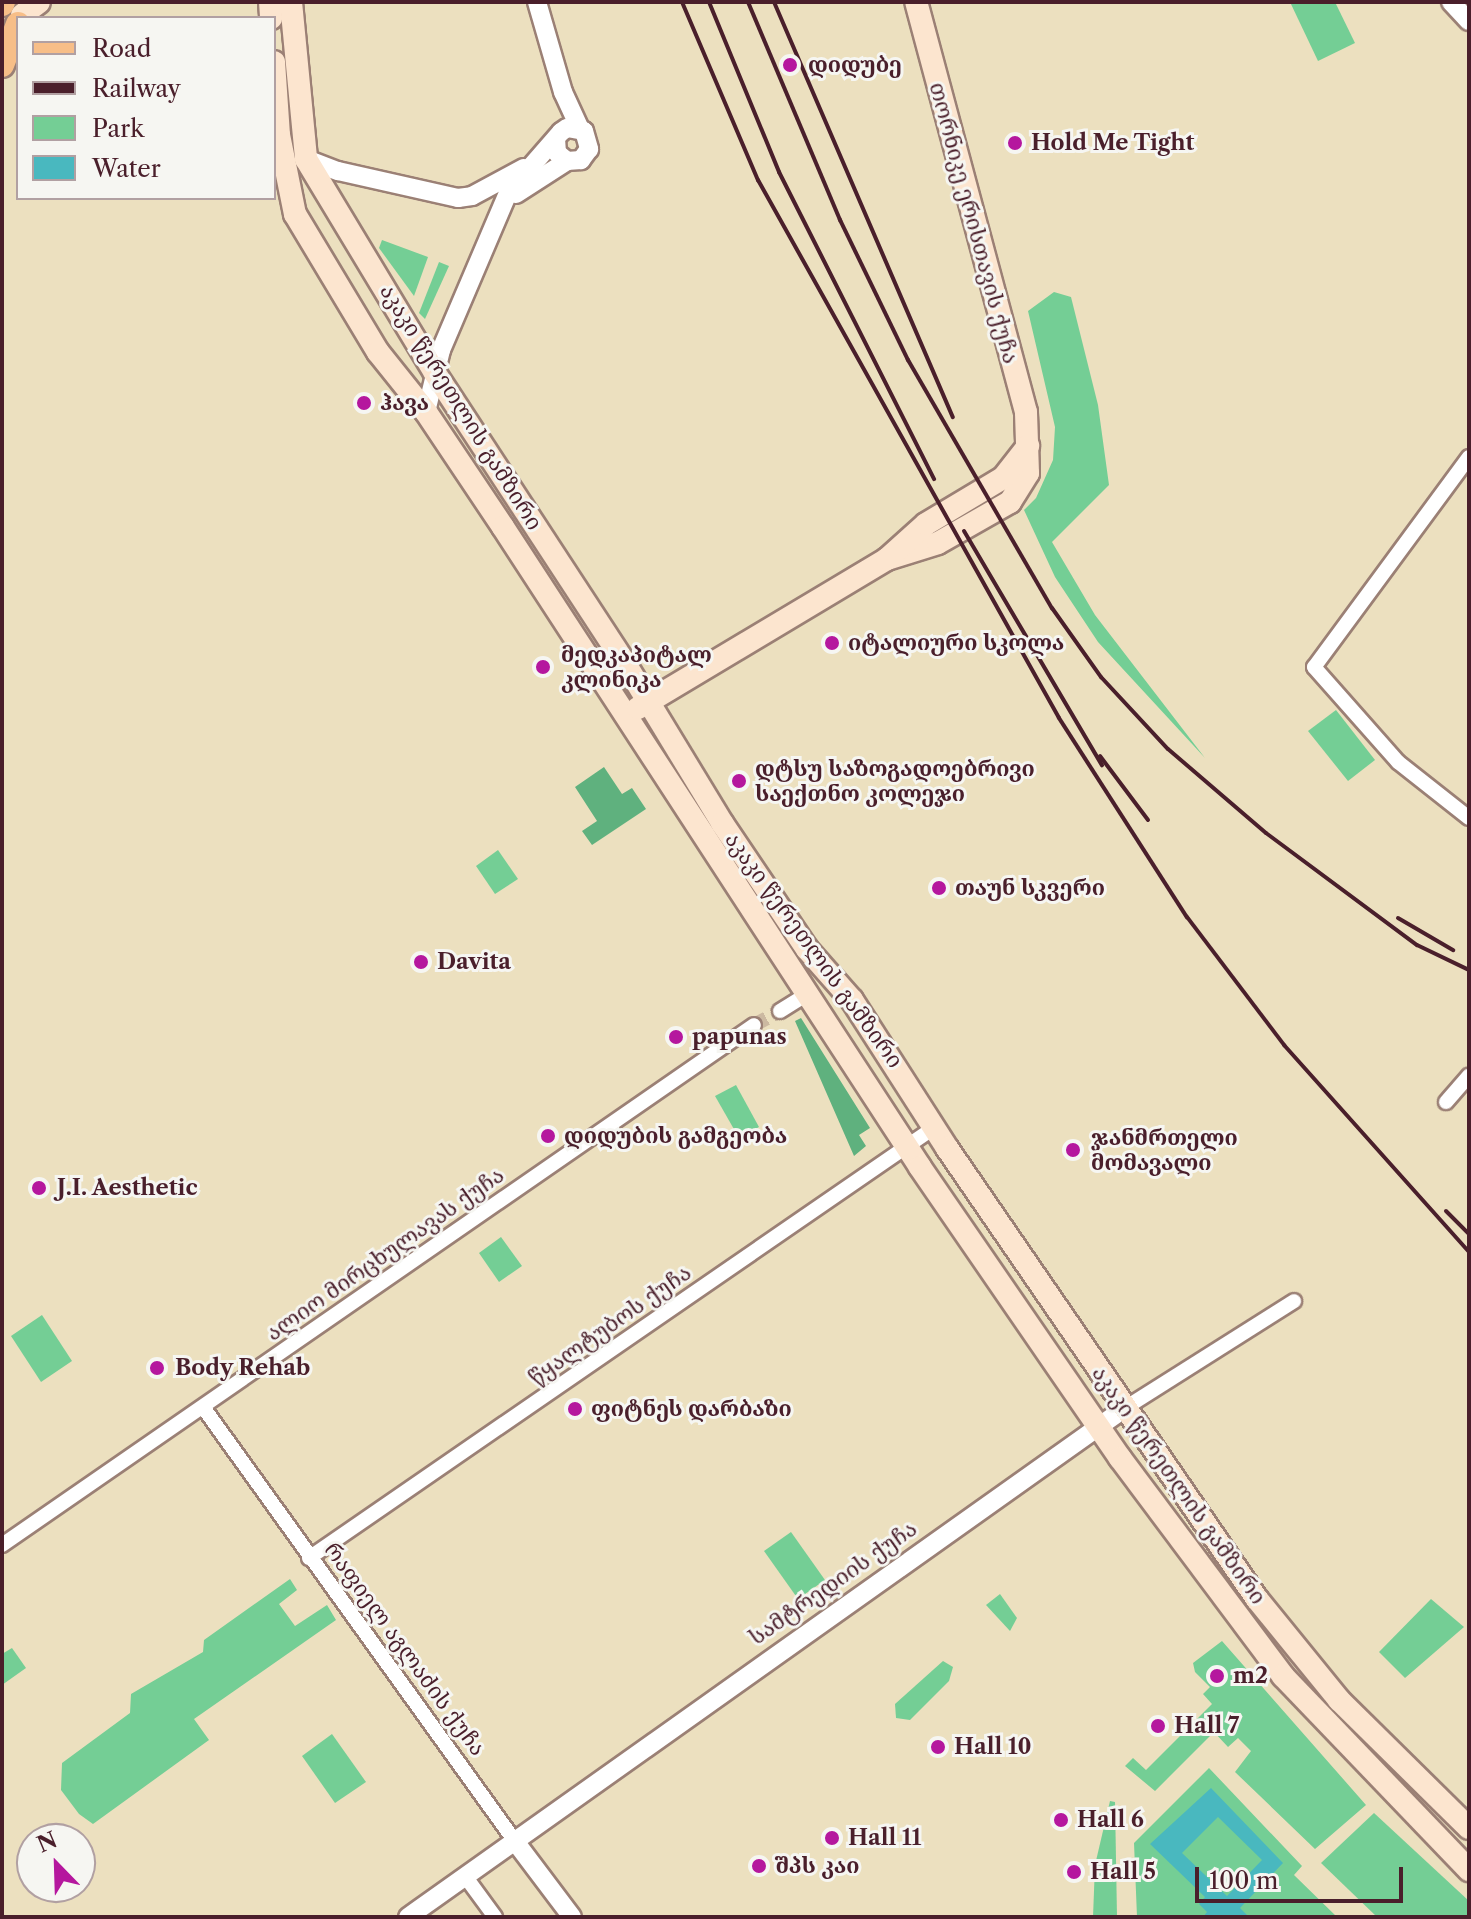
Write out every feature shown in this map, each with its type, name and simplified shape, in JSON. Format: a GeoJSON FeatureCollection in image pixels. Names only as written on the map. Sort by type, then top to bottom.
{"type":"FeatureCollection","features":[{"type":"Feature","properties":{"kind":"main road","name":"აკაკი წერეთლის გამზირი"},"geometry":{"type":"LineString","coordinates":[[291,2],[306,159],[435,373],[648,702],[722,823],[807,949],[852,1000],[1125,1408],[1299,1653],[1374,1738],[1469,1828]]}},
{"type":"Feature","properties":{"kind":"main road","name":"თორნიკე ერისთავის ქუჩა"},"geometry":{"type":"LineString","coordinates":[[624,718],[887,559],[938,543],[1010,502],[1028,473],[1026,412],[916,2]]}},
{"type":"Feature","properties":{"kind":"main road"},"geometry":{"type":"LineString","coordinates":[[2,65],[17,10]]}},
{"type":"Feature","properties":{"kind":"main road","name":"აკაკი წერეთლის გამზირი"},"geometry":{"type":"LineString","coordinates":[[276,91],[279,135],[299,223],[383,360],[426,412],[907,1146],[1097,1426],[1283,1676],[1469,1870]]}},
{"type":"Feature","properties":{"kind":"street"},"geometry":{"type":"LineString","coordinates":[[499,208],[567,161],[581,160],[589,149],[563,92],[537,2]]}},
{"type":"Feature","properties":{"kind":"street"},"geometry":{"type":"LineString","coordinates":[[1451,2],[1469,21]]}},
{"type":"Feature","properties":{"kind":"street"},"geometry":{"type":"LineString","coordinates":[[563,92],[557,153],[567,161]]}},
{"type":"Feature","properties":{"kind":"street"},"geometry":{"type":"LineString","coordinates":[[426,412],[435,373],[499,208],[533,162],[558,136],[580,129]]}},
{"type":"Feature","properties":{"kind":"street"},"geometry":{"type":"LineString","coordinates":[[306,159],[338,171],[458,198],[472,196],[533,162]]}},
{"type":"Feature","properties":{"kind":"street"},"geometry":{"type":"LineString","coordinates":[[1469,457],[1314,667],[1398,762],[1469,818]]}},
{"type":"Feature","properties":{"kind":"street"},"geometry":{"type":"LineString","coordinates":[[780,1011],[807,994]]}},
{"type":"Feature","properties":{"kind":"street","name":"ალიო მირცხულავას ქუჩა"},"geometry":{"type":"LineString","coordinates":[[2,1545],[754,1025]]}},
{"type":"Feature","properties":{"kind":"street"},"geometry":{"type":"LineString","coordinates":[[1446,1102],[1469,1076]]}},
{"type":"Feature","properties":{"kind":"street","name":"წყალტუბოს ქუჩა"},"geometry":{"type":"LineString","coordinates":[[309,1558],[935,1127]]}},
{"type":"Feature","properties":{"kind":"street","name":"სამტრედიის ქუჩა"},"geometry":{"type":"LineString","coordinates":[[408,1917],[1097,1426],[1294,1301]]}},
{"type":"Feature","properties":{"kind":"street","name":"რაფიელ აგლაძის ქუჩა"},"geometry":{"type":"LineString","coordinates":[[203,1407],[309,1558],[572,1917]]}},
{"type":"Feature","properties":{"kind":"street"},"geometry":{"type":"LineString","coordinates":[[465,1876],[495,1917]]}},
{"type":"Feature","properties":{"kind":"green space"},"geometry":{"type":"Polygon","coordinates":[[[1290,2],[1335,2],[1355,43],[1318,61],[1290,2]]]}},
{"type":"Feature","properties":{"kind":"green space"},"geometry":{"type":"Polygon","coordinates":[[[382,240],[428,257],[414,296],[379,248],[382,240]]]}},
{"type":"Feature","properties":{"kind":"green space"},"geometry":{"type":"Polygon","coordinates":[[[439,262],[449,266],[425,319],[419,313],[439,262]]]}},
{"type":"Feature","properties":{"kind":"green space"},"geometry":{"type":"Polygon","coordinates":[[[1054,292],[1071,297],[1098,405],[1109,485],[1052,542],[1095,615],[1205,758],[1098,642],[1055,577],[1024,510],[1036,498],[1053,460],[1055,427],[1028,311],[1054,292]]]}},
{"type":"Feature","properties":{"kind":"green space"},"geometry":{"type":"Polygon","coordinates":[[[1336,710],[1375,760],[1348,781],[1308,731],[1336,710]]]}},
{"type":"Feature","properties":{"kind":"green space"},"geometry":{"type":"Polygon","coordinates":[[[604,767],[622,794],[632,788],[646,809],[592,845],[582,831],[597,821],[575,787],[604,767]]]}},
{"type":"Feature","properties":{"kind":"green space"},"geometry":{"type":"Polygon","coordinates":[[[498,850],[518,879],[495,894],[476,866],[498,850]]]}},
{"type":"Feature","properties":{"kind":"green space"},"geometry":{"type":"Polygon","coordinates":[[[801,1018],[870,1128],[859,1135],[866,1146],[854,1156],[795,1021],[801,1018]]]}},
{"type":"Feature","properties":{"kind":"green space"},"geometry":{"type":"Polygon","coordinates":[[[736,1085],[759,1127],[739,1138],[715,1096],[736,1085]]]}},
{"type":"Feature","properties":{"kind":"green space"},"geometry":{"type":"Polygon","coordinates":[[[501,1237],[522,1266],[499,1282],[479,1253],[501,1237]]]}},
{"type":"Feature","properties":{"kind":"green space"},"geometry":{"type":"Polygon","coordinates":[[[42,1315],[72,1361],[41,1382],[11,1336],[42,1315]]]}},
{"type":"Feature","properties":{"kind":"green space"},"geometry":{"type":"Polygon","coordinates":[[[791,1532],[825,1580],[798,1599],[764,1551],[791,1532]]]}},
{"type":"Feature","properties":{"kind":"green space"},"geometry":{"type":"Polygon","coordinates":[[[290,1579],[297,1590],[279,1604],[295,1626],[327,1605],[336,1620],[194,1719],[209,1740],[92,1823],[79,1814],[61,1790],[62,1763],[130,1713],[131,1694],[203,1652],[204,1640],[290,1579]]]}},
{"type":"Feature","properties":{"kind":"green space"},"geometry":{"type":"Polygon","coordinates":[[[1000,1594],[1017,1618],[1010,1631],[986,1605],[1000,1594]]]}},
{"type":"Feature","properties":{"kind":"green space"},"geometry":{"type":"Polygon","coordinates":[[[1431,1599],[1464,1627],[1405,1678],[1379,1652],[1431,1599]]]}},
{"type":"Feature","properties":{"kind":"green space"},"geometry":{"type":"Polygon","coordinates":[[[1222,1641],[1366,1805],[1315,1849],[1235,1772],[1251,1751],[1238,1738],[1228,1747],[1214,1732],[1155,1791],[1125,1766],[1133,1758],[1146,1770],[1212,1704],[1203,1694],[1210,1687],[1195,1672],[1193,1663],[1222,1641]]]}},
{"type":"Feature","properties":{"kind":"green space"},"geometry":{"type":"Polygon","coordinates":[[[12,1648],[26,1668],[2,1685],[2,1654],[12,1648]]]}},
{"type":"Feature","properties":{"kind":"green space"},"geometry":{"type":"Polygon","coordinates":[[[943,1661],[953,1667],[949,1681],[910,1720],[896,1718],[895,1704],[943,1661]]]}},
{"type":"Feature","properties":{"kind":"green space"},"geometry":{"type":"Polygon","coordinates":[[[332,1734],[366,1782],[335,1803],[302,1756],[332,1734]]]}},
{"type":"Feature","properties":{"kind":"green space"},"geometry":{"type":"Polygon","coordinates":[[[1209,1768],[1302,1866],[1294,1875],[1337,1917],[1137,1917],[1134,1843],[1209,1768]]]}},
{"type":"Feature","properties":{"kind":"green space"},"geometry":{"type":"Polygon","coordinates":[[[1110,1801],[1115,1802],[1117,1917],[1093,1917],[1095,1865],[1110,1801]]]}},
{"type":"Feature","properties":{"kind":"green space"},"geometry":{"type":"Polygon","coordinates":[[[1374,1813],[1469,1901],[1469,1917],[1377,1917],[1321,1863],[1374,1813]]]}},
{"type":"Feature","properties":{"kind":"water"},"geometry":{"type":"Polygon","coordinates":[[[1211,1788],[1283,1863],[1240,1908],[1249,1917],[1203,1917],[1207,1912],[1199,1904],[1205,1897],[1150,1844],[1211,1788]],[[1218,1817],[1182,1853],[1227,1896],[1262,1860],[1218,1817]]]}},
{"type":"Feature","properties":{"kind":"tunnel"},"geometry":{"type":"LineString","coordinates":[[754,1025],[780,1011]]}},
{"type":"Feature","properties":{"kind":"railway"},"geometry":{"type":"LineString","coordinates":[[682,2],[758,180],[1059,718],[1187,917],[1284,1045],[1469,1252]]}},
{"type":"Feature","properties":{"kind":"railway"},"geometry":{"type":"LineString","coordinates":[[709,2],[779,172],[934,479]]}},
{"type":"Feature","properties":{"kind":"railway"},"geometry":{"type":"LineString","coordinates":[[748,2],[840,220],[908,360],[1052,608],[1101,677],[1168,749],[1266,833],[1417,945],[1469,970]]}},
{"type":"Feature","properties":{"kind":"railway"},"geometry":{"type":"LineString","coordinates":[[774,2],[953,417]]}},
{"type":"Feature","properties":{"kind":"railway"},"geometry":{"type":"LineString","coordinates":[[964,531],[1102,765]]}},
{"type":"Feature","properties":{"kind":"railway"},"geometry":{"type":"LineString","coordinates":[[1100,756],[1148,820]]}},
{"type":"Feature","properties":{"kind":"railway"},"geometry":{"type":"LineString","coordinates":[[1398,918],[1453,950]]}},
{"type":"Feature","properties":{"kind":"railway"},"geometry":{"type":"LineString","coordinates":[[1446,1211],[1469,1234]]}},
{"type":"Feature","properties":{"kind":"place","name":"დიდუბე"},"geometry":{"type":"Point","coordinates":[790,65]}},
{"type":"Feature","properties":{"kind":"place","name":"Hold Me Tight"},"geometry":{"type":"Point","coordinates":[1015,143]}},
{"type":"Feature","properties":{"kind":"place","name":"ჰავა"},"geometry":{"type":"Point","coordinates":[364,403]}},
{"type":"Feature","properties":{"kind":"place","name":"იტალიური სკოლა"},"geometry":{"type":"Point","coordinates":[832,643]}},
{"type":"Feature","properties":{"kind":"place","name":"მედკაპიტალ კლინიკა"},"geometry":{"type":"Point","coordinates":[543,667]}},
{"type":"Feature","properties":{"kind":"place","name":"დტსუ საზოგადოებრივი საექთნო კოლეჯი"},"geometry":{"type":"Point","coordinates":[739,781]}},
{"type":"Feature","properties":{"kind":"place","name":"თაუნ სკვერი"},"geometry":{"type":"Point","coordinates":[939,888]}},
{"type":"Feature","properties":{"kind":"place","name":"Davita"},"geometry":{"type":"Point","coordinates":[421,962]}},
{"type":"Feature","properties":{"kind":"place","name":"papunas"},"geometry":{"type":"Point","coordinates":[676,1037]}},
{"type":"Feature","properties":{"kind":"place","name":"დიდუბის გამგეობა"},"geometry":{"type":"Point","coordinates":[548,1136]}},
{"type":"Feature","properties":{"kind":"place","name":"ჯანმრთელი მომავალი"},"geometry":{"type":"Point","coordinates":[1073,1150]}},
{"type":"Feature","properties":{"kind":"place","name":"J.I. Aesthetic"},"geometry":{"type":"Point","coordinates":[39,1188]}},
{"type":"Feature","properties":{"kind":"place","name":"Body Rehab"},"geometry":{"type":"Point","coordinates":[157,1368]}},
{"type":"Feature","properties":{"kind":"place","name":"ფიტნეს დარბაზი"},"geometry":{"type":"Point","coordinates":[575,1409]}},
{"type":"Feature","properties":{"kind":"place","name":"m2"},"geometry":{"type":"Point","coordinates":[1217,1676]}},
{"type":"Feature","properties":{"kind":"place","name":"Hall 7"},"geometry":{"type":"Point","coordinates":[1158,1726]}},
{"type":"Feature","properties":{"kind":"place","name":"Hall 10"},"geometry":{"type":"Point","coordinates":[938,1747]}},
{"type":"Feature","properties":{"kind":"place","name":"Hall 6"},"geometry":{"type":"Point","coordinates":[1061,1820]}},
{"type":"Feature","properties":{"kind":"place","name":"Hall 11"},"geometry":{"type":"Point","coordinates":[832,1838]}},
{"type":"Feature","properties":{"kind":"place","name":"შპს კაი"},"geometry":{"type":"Point","coordinates":[759,1866]}},
{"type":"Feature","properties":{"kind":"place","name":"Hall 5"},"geometry":{"type":"Point","coordinates":[1074,1872]}}]}
